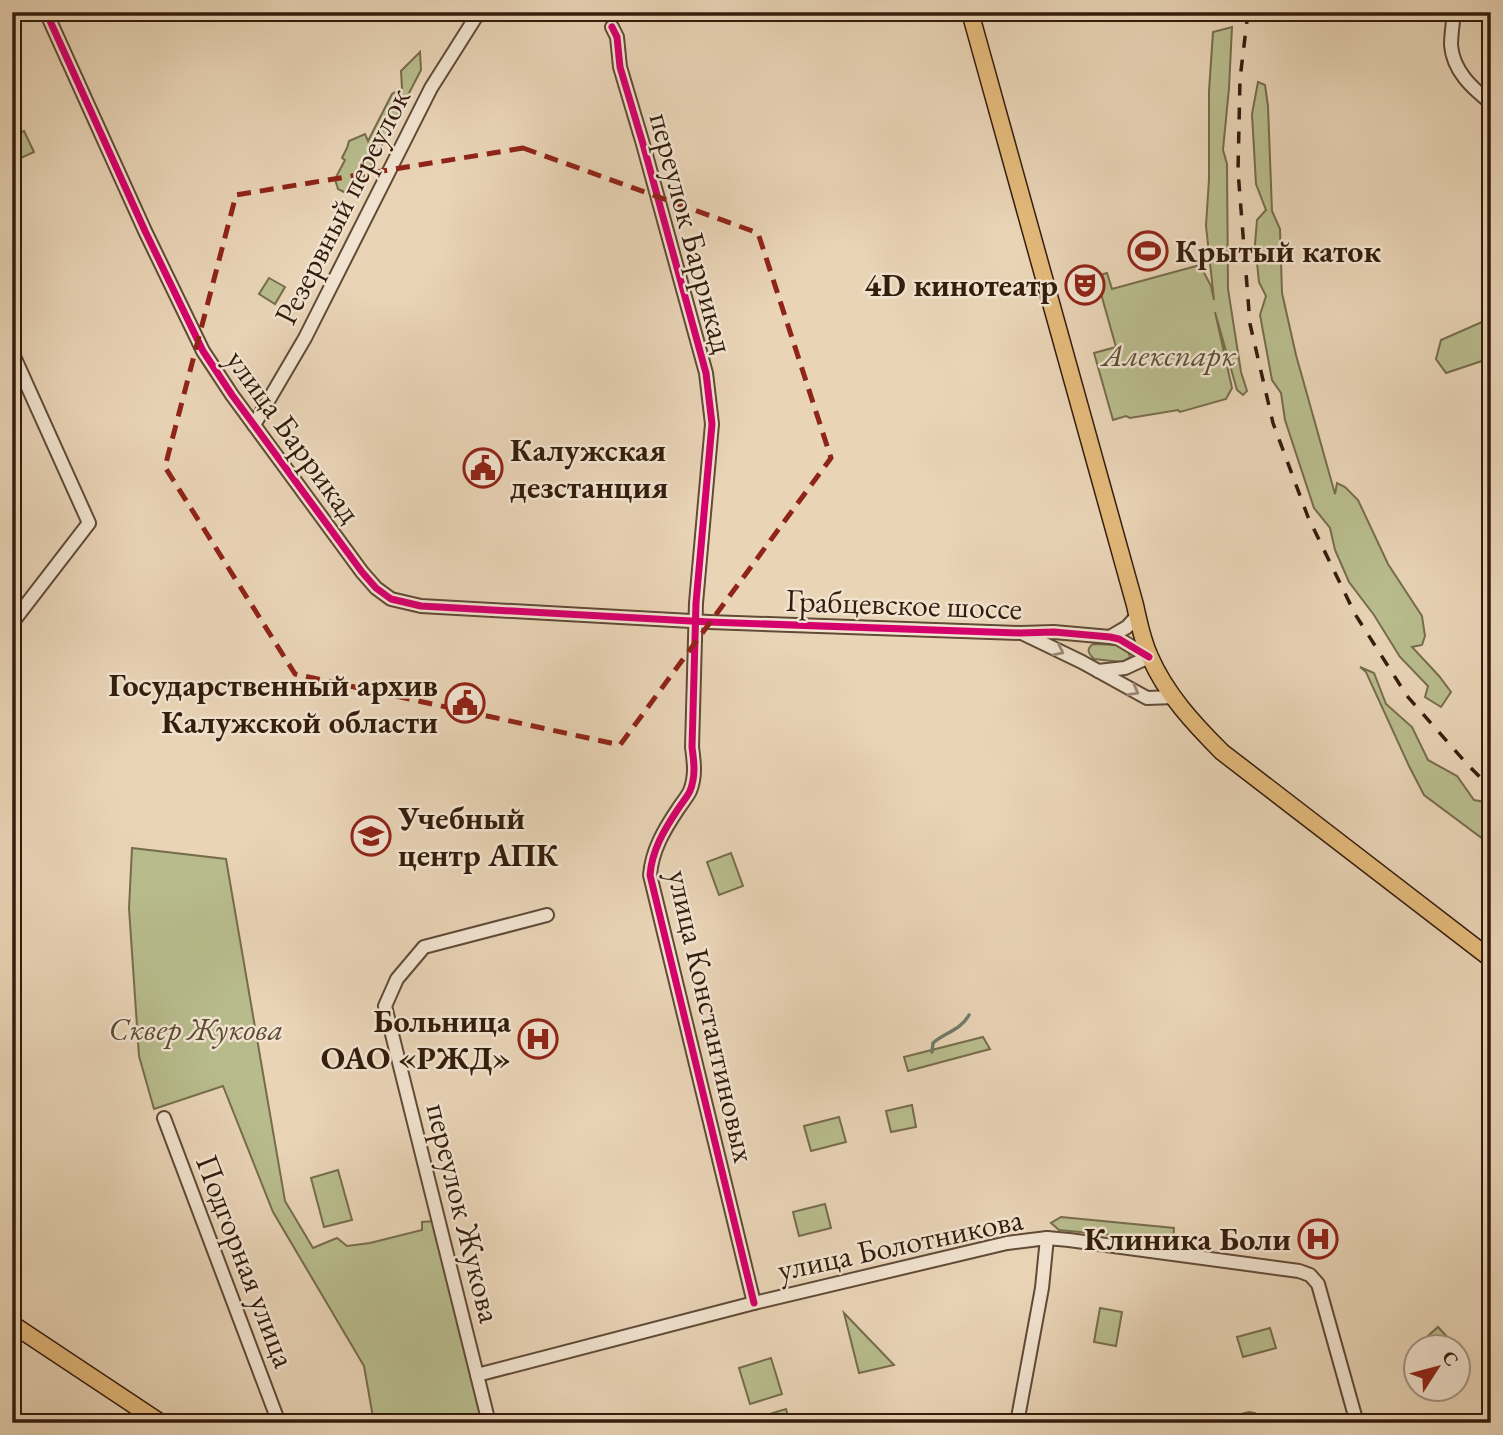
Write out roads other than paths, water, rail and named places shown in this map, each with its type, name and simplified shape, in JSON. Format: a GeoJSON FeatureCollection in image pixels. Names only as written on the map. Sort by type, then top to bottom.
{"type":"FeatureCollection","features":[{"type":"Feature","properties":{"kind":"main road"},"geometry":{"type":"LineString","coordinates":[[970,12],[1141,635],[1161,679],[1198,729],[1222,752],[1491,959]]}},
{"type":"Feature","properties":{"kind":"main road"},"geometry":{"type":"LineString","coordinates":[[12,1324],[161,1423]]}},
{"type":"Feature","properties":{"kind":"street","name":"улица Баррикад"},"geometry":{"type":"LineString","coordinates":[[46,12],[203,351],[254,425],[376,588],[391,599],[421,606],[696,621]]}},
{"type":"Feature","properties":{"kind":"street","name":"Резервный переулок"},"geometry":{"type":"LineString","coordinates":[[254,425],[304,338],[431,88],[479,12]]}},
{"type":"Feature","properties":{"kind":"street"},"geometry":{"type":"LineString","coordinates":[[1454,12],[1451,47],[1458,69],[1471,87],[1491,103]]}},
{"type":"Feature","properties":{"kind":"street","name":"переулок Баррикад"},"geometry":{"type":"LineString","coordinates":[[611,27],[617,37],[620,67],[706,373],[712,424],[695,603],[696,621]]}},
{"type":"Feature","properties":{"kind":"street"},"geometry":{"type":"LineString","coordinates":[[12,352],[89,523],[12,623]]}},
{"type":"Feature","properties":{"kind":"street"},"geometry":{"type":"LineString","coordinates":[[1110,637],[1127,627],[1137,616]]}},
{"type":"Feature","properties":{"kind":"street","name":"Грабцевское шоссе"},"geometry":{"type":"LineString","coordinates":[[696,621],[1054,632],[1110,637]]}},
{"type":"Feature","properties":{"kind":"street","name":"улица Константиновых"},"geometry":{"type":"LineString","coordinates":[[696,621],[693,779],[689,792],[664,830],[654,852],[650,875],[754,1303]]}},
{"type":"Feature","properties":{"kind":"street","name":"Грабцевское шоссе"},"geometry":{"type":"LineString","coordinates":[[1020,633],[1082,662],[1147,698],[1174,697]]}},
{"type":"Feature","properties":{"kind":"street"},"geometry":{"type":"LineString","coordinates":[[1082,662],[1082,648],[1091,636]]}},
{"type":"Feature","properties":{"kind":"street"},"geometry":{"type":"LineString","coordinates":[[1110,637],[1119,639],[1149,657]]}},
{"type":"Feature","properties":{"kind":"street"},"geometry":{"type":"LineString","coordinates":[[1098,671],[1125,668],[1149,657]]}},
{"type":"Feature","properties":{"kind":"street","name":"переулок Жукова"},"geometry":{"type":"LineString","coordinates":[[489,1423],[385,1006],[397,979],[424,947],[547,915]]}},
{"type":"Feature","properties":{"kind":"street","name":"Подгорная улица"},"geometry":{"type":"LineString","coordinates":[[164,1118],[279,1423]]}},
{"type":"Feature","properties":{"kind":"street"},"geometry":{"type":"LineString","coordinates":[[1017,1423],[1042,1288],[1046,1238]]}},
{"type":"Feature","properties":{"kind":"street","name":"улица Болотникова"},"geometry":{"type":"LineString","coordinates":[[477,1375],[754,1303],[1007,1243],[1046,1238],[1185,1255],[1299,1271],[1310,1275],[1318,1284],[1357,1423]]}},
{"type":"Feature","properties":{"kind":"waterway"},"geometry":{"type":"LineString","coordinates":[[932,1052],[933,1043],[961,1025],[969,1015]]}},
{"type":"Feature","properties":{"kind":"railway"},"geometry":{"type":"LineString","coordinates":[[1248,12],[1240,79],[1238,171],[1250,324],[1273,423],[1308,517],[1355,614],[1407,696],[1491,788]]}},
{"type":"Feature","properties":{"kind":"place","name":"Крытый каток"},"geometry":{"type":"Point","coordinates":[1148,251]}},
{"type":"Feature","properties":{"kind":"place","name":"4D кинотеатр"},"geometry":{"type":"Point","coordinates":[1085,285]}},
{"type":"Feature","properties":{"kind":"place","name":"Калужская дезстанция"},"geometry":{"type":"Point","coordinates":[483,468]}},
{"type":"Feature","properties":{"kind":"place","name":"Государственный архив Калужской области"},"geometry":{"type":"Point","coordinates":[465,703]}},
{"type":"Feature","properties":{"kind":"place","name":"Учебный центр АПК"},"geometry":{"type":"Point","coordinates":[371,836]}},
{"type":"Feature","properties":{"kind":"place","name":"Больница ОАО «РЖД»"},"geometry":{"type":"Point","coordinates":[538,1039]}},
{"type":"Feature","properties":{"kind":"place","name":"Клиника Боли"},"geometry":{"type":"Point","coordinates":[1318,1239]}},
{"type":"Feature","properties":{"kind":"park label","name":"Алекспарк"},"geometry":{"type":"Point","coordinates":[1169,355]}},
{"type":"Feature","properties":{"kind":"park label","name":"Сквер Жукова"},"geometry":{"type":"Point","coordinates":[196,1029]}}]}
